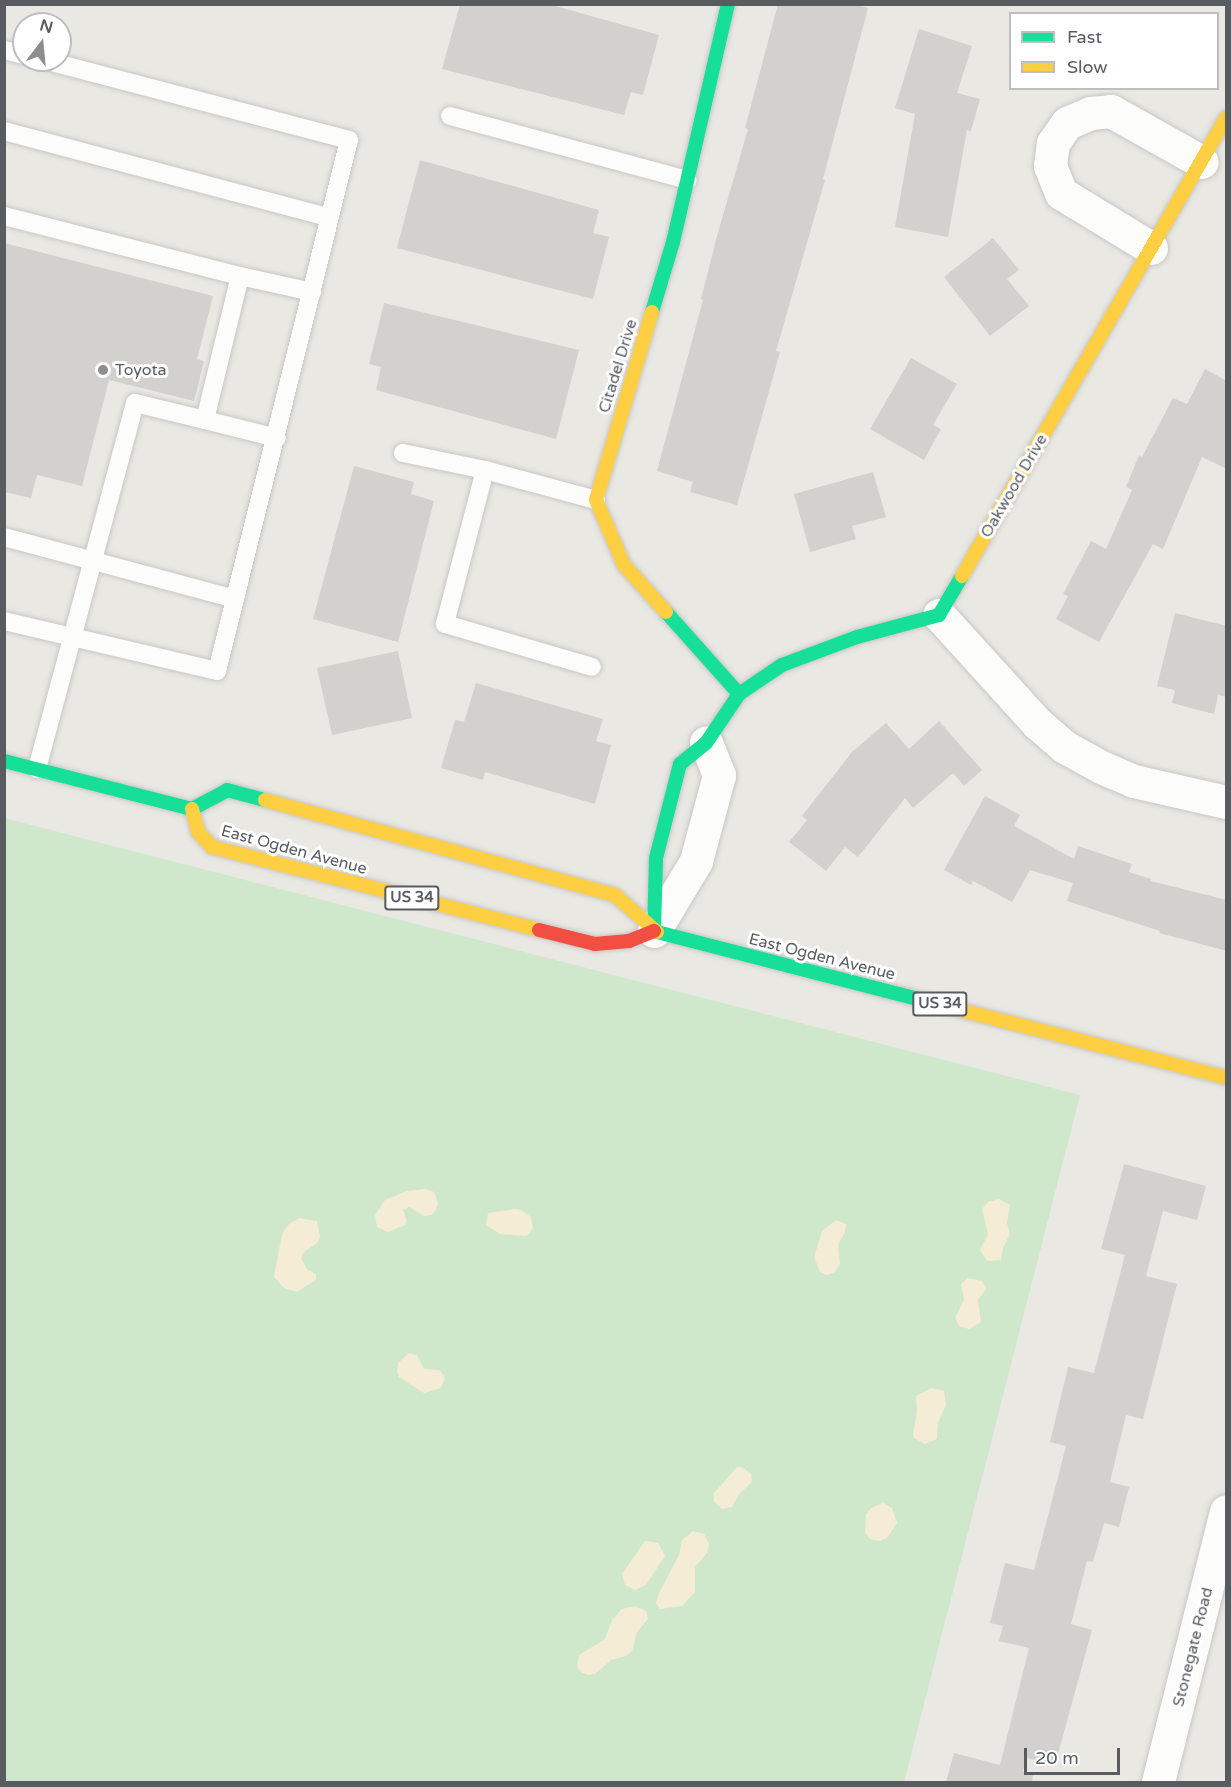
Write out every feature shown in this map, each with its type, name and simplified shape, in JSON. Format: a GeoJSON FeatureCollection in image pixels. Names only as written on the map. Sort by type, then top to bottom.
{"type":"FeatureCollection","features":[{"type":"Feature","properties":{"kind":"main road","name":"Citadel Drive"},"geometry":{"type":"LineString","coordinates":[[596,500],[673,242],[728,4]]}},
{"type":"Feature","properties":{"kind":"main road","name":"Oakwood Drive"},"geometry":{"type":"LineString","coordinates":[[939,615],[1227,118]]}},
{"type":"Feature","properties":{"kind":"main road"},"geometry":{"type":"LineString","coordinates":[[596,500],[624,565],[739,694]]}},
{"type":"Feature","properties":{"kind":"main road"},"geometry":{"type":"LineString","coordinates":[[706,743],[739,694],[782,665],[857,637],[939,615]]}},
{"type":"Feature","properties":{"kind":"main road"},"geometry":{"type":"LineString","coordinates":[[4,761],[192,809]]}},
{"type":"Feature","properties":{"kind":"main road","name":"East Ogden Avenue"},"geometry":{"type":"LineString","coordinates":[[654,931],[629,941],[595,944],[212,847],[198,832],[192,809],[227,790],[615,895],[654,931],[1227,1078]]}},
{"type":"Feature","properties":{"kind":"street"},"geometry":{"type":"LineString","coordinates":[[1151,248],[1061,193],[1050,166],[1053,144],[1067,123],[1090,112],[1111,111],[1202,162]]}},
{"type":"Feature","properties":{"kind":"street"},"geometry":{"type":"LineString","coordinates":[[939,615],[1037,723],[1065,747],[1101,767],[1134,781],[1227,802]]}},
{"type":"Feature","properties":{"kind":"street"},"geometry":{"type":"LineString","coordinates":[[654,931],[696,861],[719,775],[706,743]]}},
{"type":"Feature","properties":{"kind":"street","name":"Stonegate Road"},"geometry":{"type":"LineString","coordinates":[[1158,1782],[1220,1564],[1227,1511]]}},
{"type":"Feature","properties":{"kind":"lane"},"geometry":{"type":"LineString","coordinates":[[4,621],[217,671],[277,438],[348,140],[72,68]]}},
{"type":"Feature","properties":{"kind":"lane"},"geometry":{"type":"LineString","coordinates":[[450,116],[688,180]]}},
{"type":"Feature","properties":{"kind":"lane"},"geometry":{"type":"LineString","coordinates":[[4,131],[330,218]]}},
{"type":"Feature","properties":{"kind":"lane"},"geometry":{"type":"LineString","coordinates":[[4,216],[312,292]]}},
{"type":"Feature","properties":{"kind":"lane"},"geometry":{"type":"LineString","coordinates":[[205,420],[240,276]]}},
{"type":"Feature","properties":{"kind":"lane"},"geometry":{"type":"LineString","coordinates":[[37,769],[135,403],[277,438]]}},
{"type":"Feature","properties":{"kind":"lane"},"geometry":{"type":"LineString","coordinates":[[403,453],[485,470],[596,500]]}},
{"type":"Feature","properties":{"kind":"lane"},"geometry":{"type":"LineString","coordinates":[[485,470],[445,624],[592,667]]}},
{"type":"Feature","properties":{"kind":"lane"},"geometry":{"type":"LineString","coordinates":[[4,537],[235,599]]}},
{"type":"Feature","properties":{"kind":"green space"},"geometry":{"type":"Polygon","coordinates":[[[4,818],[1080,1095],[904,1782],[5,1782],[4,818]]]}},
{"type":"Feature","properties":{"kind":"sand"},"geometry":{"type":"Polygon","coordinates":[[[425,1189],[434,1192],[438,1203],[431,1215],[424,1216],[409,1207],[403,1210],[407,1221],[405,1225],[388,1232],[377,1227],[375,1215],[385,1200],[407,1191],[425,1189]]]}},
{"type":"Feature","properties":{"kind":"sand"},"geometry":{"type":"Polygon","coordinates":[[[999,1199],[1010,1205],[1007,1223],[1010,1234],[1003,1248],[1001,1260],[987,1261],[980,1250],[988,1234],[982,1209],[988,1202],[999,1199]]]}},
{"type":"Feature","properties":{"kind":"sand"},"geometry":{"type":"Polygon","coordinates":[[[515,1209],[531,1217],[533,1228],[527,1236],[500,1234],[486,1225],[488,1213],[515,1209]]]}},
{"type":"Feature","properties":{"kind":"sand"},"geometry":{"type":"Polygon","coordinates":[[[299,1218],[317,1221],[320,1237],[317,1243],[304,1252],[301,1258],[307,1269],[316,1274],[316,1280],[297,1292],[284,1288],[274,1277],[282,1234],[289,1224],[299,1218]]]}},
{"type":"Feature","properties":{"kind":"sand"},"geometry":{"type":"Polygon","coordinates":[[[836,1220],[846,1224],[845,1232],[838,1245],[840,1264],[835,1272],[827,1275],[820,1272],[814,1257],[822,1231],[836,1220]]]}},
{"type":"Feature","properties":{"kind":"sand"},"geometry":{"type":"Polygon","coordinates":[[[968,1278],[982,1281],[986,1289],[978,1300],[981,1322],[969,1329],[959,1326],[955,1318],[964,1299],[961,1284],[968,1278]]]}},
{"type":"Feature","properties":{"kind":"sand"},"geometry":{"type":"Polygon","coordinates":[[[409,1353],[417,1355],[424,1369],[440,1370],[445,1378],[441,1388],[424,1393],[399,1377],[398,1363],[409,1353]]]}},
{"type":"Feature","properties":{"kind":"sand"},"geometry":{"type":"Polygon","coordinates":[[[931,1388],[944,1391],[946,1405],[938,1423],[937,1439],[925,1444],[914,1438],[913,1434],[917,1411],[916,1396],[931,1388]]]}},
{"type":"Feature","properties":{"kind":"sand"},"geometry":{"type":"Polygon","coordinates":[[[737,1467],[742,1467],[751,1474],[752,1482],[739,1494],[732,1507],[722,1509],[714,1502],[714,1493],[737,1467]]]}},
{"type":"Feature","properties":{"kind":"sand"},"geometry":{"type":"Polygon","coordinates":[[[883,1503],[892,1508],[897,1523],[887,1538],[879,1541],[870,1539],[865,1533],[866,1514],[871,1508],[883,1503]]]}},
{"type":"Feature","properties":{"kind":"sand"},"geometry":{"type":"Polygon","coordinates":[[[693,1531],[704,1534],[709,1544],[707,1553],[695,1567],[695,1592],[682,1606],[660,1609],[656,1603],[659,1593],[679,1555],[682,1540],[693,1531]]]}},
{"type":"Feature","properties":{"kind":"sand"},"geometry":{"type":"Polygon","coordinates":[[[645,1541],[658,1543],[665,1556],[646,1585],[635,1590],[625,1585],[622,1574],[645,1541]]]}},
{"type":"Feature","properties":{"kind":"sand"},"geometry":{"type":"Polygon","coordinates":[[[634,1606],[646,1611],[648,1619],[637,1632],[632,1651],[626,1656],[611,1660],[595,1674],[588,1675],[581,1672],[577,1666],[579,1655],[605,1639],[612,1620],[622,1609],[634,1606]]]}},
{"type":"Feature","properties":{"kind":"building"},"geometry":{"type":"Polygon","coordinates":[[[460,4],[548,4],[659,35],[643,95],[631,92],[624,115],[442,69],[460,4]]]}},
{"type":"Feature","properties":{"kind":"building"},"geometry":{"type":"Polygon","coordinates":[[[778,4],[854,4],[868,8],[823,179],[825,180],[776,351],[780,352],[737,505],[690,492],[693,482],[657,471],[703,300],[701,299],[717,236],[748,129],[745,128],[778,4]]]}},
{"type":"Feature","properties":{"kind":"building"},"geometry":{"type":"Polygon","coordinates":[[[919,29],[972,46],[957,93],[980,99],[971,131],[967,130],[948,237],[895,227],[915,114],[895,108],[919,29]]]}},
{"type":"Feature","properties":{"kind":"building"},"geometry":{"type":"Polygon","coordinates":[[[420,160],[599,210],[593,233],[609,237],[593,299],[397,248],[420,160]]]}},
{"type":"Feature","properties":{"kind":"building"},"geometry":{"type":"Polygon","coordinates":[[[993,238],[1019,270],[1007,279],[1029,306],[990,336],[944,277],[993,238]]]}},
{"type":"Feature","properties":{"kind":"building","name":"Toyota"},"geometry":{"type":"Polygon","coordinates":[[[4,243],[213,296],[197,359],[204,361],[194,401],[109,380],[82,486],[37,475],[31,498],[4,492],[4,243]]]}},
{"type":"Feature","properties":{"kind":"building"},"geometry":{"type":"Polygon","coordinates":[[[384,303],[579,350],[556,439],[376,390],[381,367],[369,364],[384,303]]]}},
{"type":"Feature","properties":{"kind":"building"},"geometry":{"type":"Polygon","coordinates":[[[911,358],[957,384],[933,425],[941,429],[924,460],[870,429],[911,358]]]}},
{"type":"Feature","properties":{"kind":"building"},"geometry":{"type":"Polygon","coordinates":[[[1205,369],[1227,381],[1227,469],[1202,457],[1163,549],[1153,544],[1099,642],[1056,619],[1068,596],[1063,594],[1091,541],[1106,549],[1132,490],[1126,487],[1139,455],[1142,457],[1173,398],[1187,404],[1205,369]]]}},
{"type":"Feature","properties":{"kind":"building"},"geometry":{"type":"Polygon","coordinates":[[[354,466],[414,482],[411,494],[434,501],[398,642],[313,619],[354,466]]]}},
{"type":"Feature","properties":{"kind":"building"},"geometry":{"type":"Polygon","coordinates":[[[873,472],[886,517],[852,526],[856,539],[810,552],[794,494],[873,472]]]}},
{"type":"Feature","properties":{"kind":"building"},"geometry":{"type":"Polygon","coordinates":[[[1175,613],[1227,626],[1227,697],[1218,695],[1214,714],[1172,703],[1175,690],[1157,686],[1175,613]]]}},
{"type":"Feature","properties":{"kind":"building"},"geometry":{"type":"Polygon","coordinates":[[[398,651],[412,718],[332,735],[317,668],[398,651]]]}},
{"type":"Feature","properties":{"kind":"building"},"geometry":{"type":"Polygon","coordinates":[[[476,683],[603,719],[596,741],[611,745],[595,804],[485,772],[483,780],[441,768],[455,720],[464,722],[476,683]]]}},
{"type":"Feature","properties":{"kind":"building"},"geometry":{"type":"Polygon","coordinates":[[[939,721],[982,770],[964,786],[953,773],[913,808],[905,798],[858,857],[845,847],[826,871],[789,842],[807,820],[802,816],[852,752],[886,723],[909,749],[939,721]]]}},
{"type":"Feature","properties":{"kind":"building"},"geometry":{"type":"Polygon","coordinates":[[[985,796],[1020,815],[1014,826],[1074,859],[1078,846],[1132,864],[1129,872],[1151,879],[1151,881],[1227,900],[1227,951],[1159,933],[1160,931],[1067,901],[1073,883],[1030,870],[1012,902],[973,881],[971,885],[944,870],[985,796]]]}},
{"type":"Feature","properties":{"kind":"building"},"geometry":{"type":"Polygon","coordinates":[[[1124,1164],[1206,1186],[1197,1220],[1163,1211],[1146,1276],[1177,1284],[1143,1419],[1126,1415],[1110,1482],[1129,1487],[1119,1527],[1104,1523],[1093,1562],[1087,1561],[1071,1624],[1092,1630],[1055,1765],[1027,1758],[1023,1771],[1033,1774],[1032,1782],[946,1782],[954,1753],[1000,1765],[1029,1648],[999,1641],[1003,1626],[990,1623],[1005,1563],[1034,1570],[1066,1446],[1050,1442],[1068,1367],[1094,1373],[1125,1255],[1101,1249],[1124,1164]]]}},
{"type":"Feature","properties":{"kind":"traffic: fast"},"geometry":{"type":"LineString","coordinates":[[652,312],[673,242],[728,4]]}},
{"type":"Feature","properties":{"kind":"traffic: fast"},"geometry":{"type":"LineString","coordinates":[[654,931],[656,858],[680,764],[706,743],[739,694],[782,665],[857,637],[939,615],[962,576]]}},
{"type":"Feature","properties":{"kind":"traffic: fast"},"geometry":{"type":"LineString","coordinates":[[666,612],[739,694]]}},
{"type":"Feature","properties":{"kind":"traffic: fast"},"geometry":{"type":"LineString","coordinates":[[4,761],[192,809],[227,790],[265,800]]}},
{"type":"Feature","properties":{"kind":"traffic: fast"},"geometry":{"type":"LineString","coordinates":[[657,932],[925,1001]]}},
{"type":"Feature","properties":{"kind":"traffic: slow"},"geometry":{"type":"LineString","coordinates":[[962,576],[1226,118]]}},
{"type":"Feature","properties":{"kind":"traffic: slow"},"geometry":{"type":"LineString","coordinates":[[652,312],[596,500],[624,565],[666,612]]}},
{"type":"Feature","properties":{"kind":"traffic: slow"},"geometry":{"type":"LineString","coordinates":[[265,800],[615,895],[657,932]]}},
{"type":"Feature","properties":{"kind":"traffic: slow"},"geometry":{"type":"LineString","coordinates":[[192,809],[198,832],[212,847],[539,930]]}},
{"type":"Feature","properties":{"kind":"traffic: slow"},"geometry":{"type":"LineString","coordinates":[[925,1001],[1226,1078]]}},
{"type":"Feature","properties":{"kind":"traffic: jam"},"geometry":{"type":"LineString","coordinates":[[539,930],[595,944],[629,941],[654,931]]}},
{"type":"Feature","properties":{"kind":"place","name":"Toyota"},"geometry":{"type":"Point","coordinates":[103,370]}}]}
